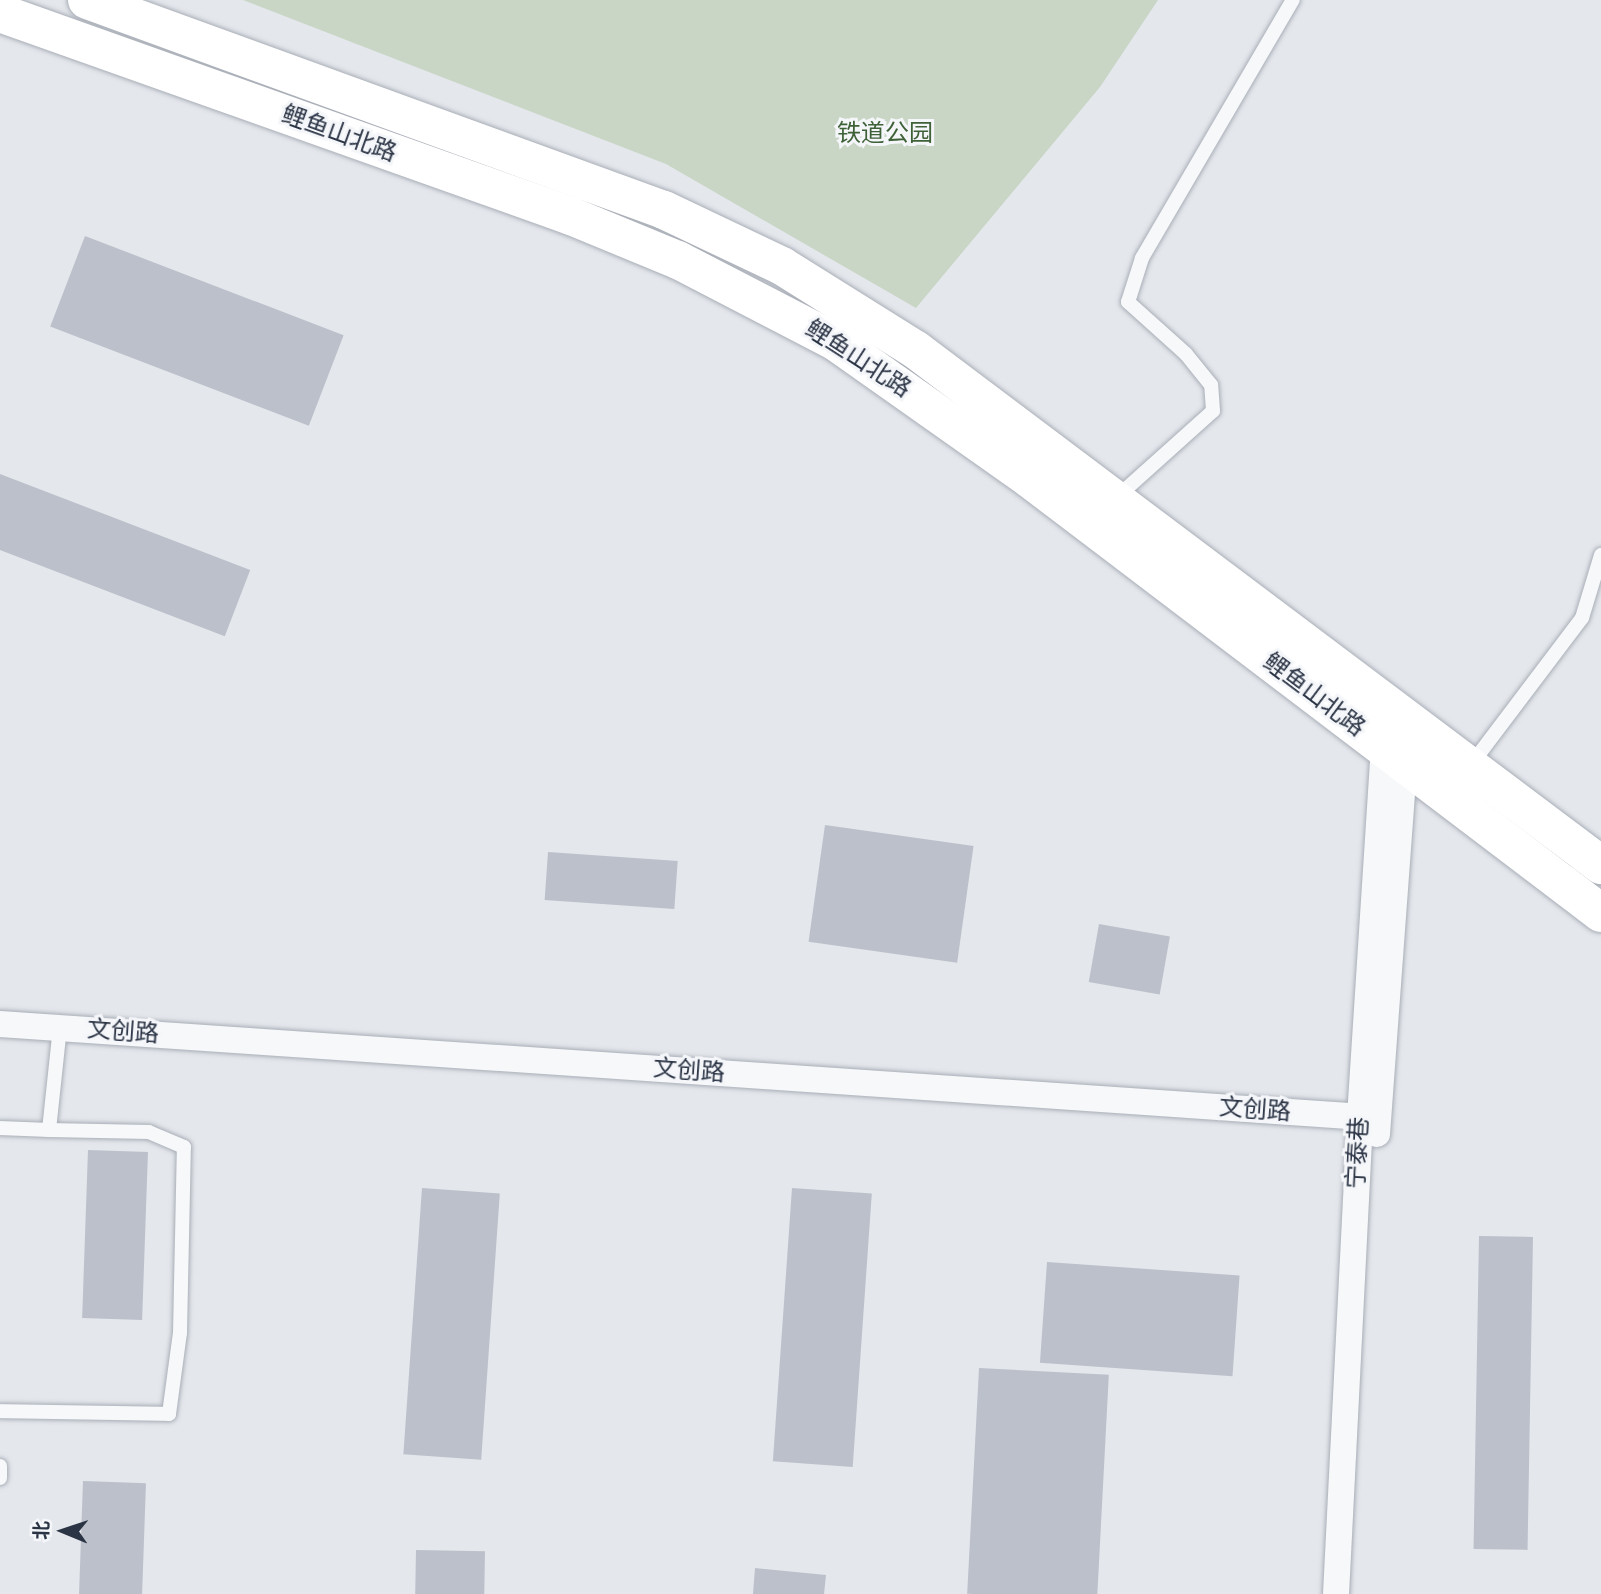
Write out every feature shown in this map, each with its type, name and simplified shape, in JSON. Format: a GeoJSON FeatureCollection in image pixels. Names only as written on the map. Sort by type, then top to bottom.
{"type":"FeatureCollection","features":[{"type":"Feature","properties":{"kind":"main road","name":"鲤鱼山北路"},"geometry":{"type":"LineString","coordinates":[[87,0],[664,210],[782,266],[916,350],[1116,498],[1405,741],[1601,913]]}},
{"type":"Feature","properties":{"kind":"main road","name":"鲤鱼山北路"},"geometry":{"type":"LineString","coordinates":[[0,13],[571,216],[757,298],[836,342],[949,419],[1405,741],[1469,767],[1601,865]]}},
{"type":"Feature","properties":{"kind":"street","name":"宁泰巷"},"geometry":{"type":"LineString","coordinates":[[1336,1594],[1369,1118],[1405,741]]}},
{"type":"Feature","properties":{"kind":"street","name":"文创路"},"geometry":{"type":"LineString","coordinates":[[0,1024],[1369,1118]]}},
{"type":"Feature","properties":{"kind":"street","name":"宁泰巷"},"geometry":{"type":"LineString","coordinates":[[1353,1594],[1369,1118]]}},
{"type":"Feature","properties":{"kind":"lane"},"geometry":{"type":"LineString","coordinates":[[1116,498],[1213,411],[1211,385],[1186,354],[1128,302],[1142,258],[1293,0]]}},
{"type":"Feature","properties":{"kind":"lane"},"geometry":{"type":"LineString","coordinates":[[1469,767],[1582,618],[1601,555]]}},
{"type":"Feature","properties":{"kind":"lane"},"geometry":{"type":"LineString","coordinates":[[49,1130],[60,1027]]}},
{"type":"Feature","properties":{"kind":"lane"},"geometry":{"type":"LineString","coordinates":[[0,1128],[149,1132],[184,1147],[180,1333],[169,1414],[0,1411]]}},
{"type":"Feature","properties":{"kind":"lane"},"geometry":{"type":"LineString","coordinates":[[0,1478],[1,1466]]}},
{"type":"Feature","properties":{"kind":"green space","name":"铁道公园"},"geometry":{"type":"Polygon","coordinates":[[[243,0],[1158,0],[1100,87],[916,308],[666,164],[243,0]]]}},
{"type":"Feature","properties":{"kind":"building"},"geometry":{"type":"Polygon","coordinates":[[[85,236],[344,335],[309,426],[50,327],[85,236]]]}},
{"type":"Feature","properties":{"kind":"building"},"geometry":{"type":"Polygon","coordinates":[[[0,474],[250,570],[225,636],[0,550],[0,474]]]}},
{"type":"Feature","properties":{"kind":"building"},"geometry":{"type":"Polygon","coordinates":[[[825,825],[974,846],[957,963],[809,942],[825,825]]]}},
{"type":"Feature","properties":{"kind":"building"},"geometry":{"type":"Polygon","coordinates":[[[548,852],[678,861],[674,909],[545,900],[548,852]]]}},
{"type":"Feature","properties":{"kind":"building"},"geometry":{"type":"Polygon","coordinates":[[[1099,924],[1170,937],[1160,995],[1089,982],[1099,924]]]}},
{"type":"Feature","properties":{"kind":"building"},"geometry":{"type":"Polygon","coordinates":[[[88,1150],[148,1152],[142,1320],[82,1318],[88,1150]]]}},
{"type":"Feature","properties":{"kind":"building"},"geometry":{"type":"Polygon","coordinates":[[[422,1188],[500,1193],[481,1460],[403,1454],[422,1188]]]}},
{"type":"Feature","properties":{"kind":"building"},"geometry":{"type":"Polygon","coordinates":[[[792,1188],[872,1194],[853,1467],[773,1461],[792,1188]]]}},
{"type":"Feature","properties":{"kind":"building"},"geometry":{"type":"Polygon","coordinates":[[[1479,1236],[1533,1237],[1528,1550],[1474,1549],[1479,1236]]]}},
{"type":"Feature","properties":{"kind":"building"},"geometry":{"type":"Polygon","coordinates":[[[1047,1262],[1240,1275],[1232,1376],[1040,1363],[1047,1262]]]}},
{"type":"Feature","properties":{"kind":"building"},"geometry":{"type":"Polygon","coordinates":[[[979,1368],[1109,1375],[1097,1594],[967,1594],[979,1368]]]}},
{"type":"Feature","properties":{"kind":"building"},"geometry":{"type":"Polygon","coordinates":[[[83,1481],[146,1483],[142,1594],[79,1594],[83,1481]]]}},
{"type":"Feature","properties":{"kind":"building"},"geometry":{"type":"Polygon","coordinates":[[[416,1550],[485,1551],[484,1594],[415,1594],[416,1550]]]}},
{"type":"Feature","properties":{"kind":"building"},"geometry":{"type":"Polygon","coordinates":[[[755,1568],[826,1575],[824,1594],[753,1594],[755,1568]]]}}]}
